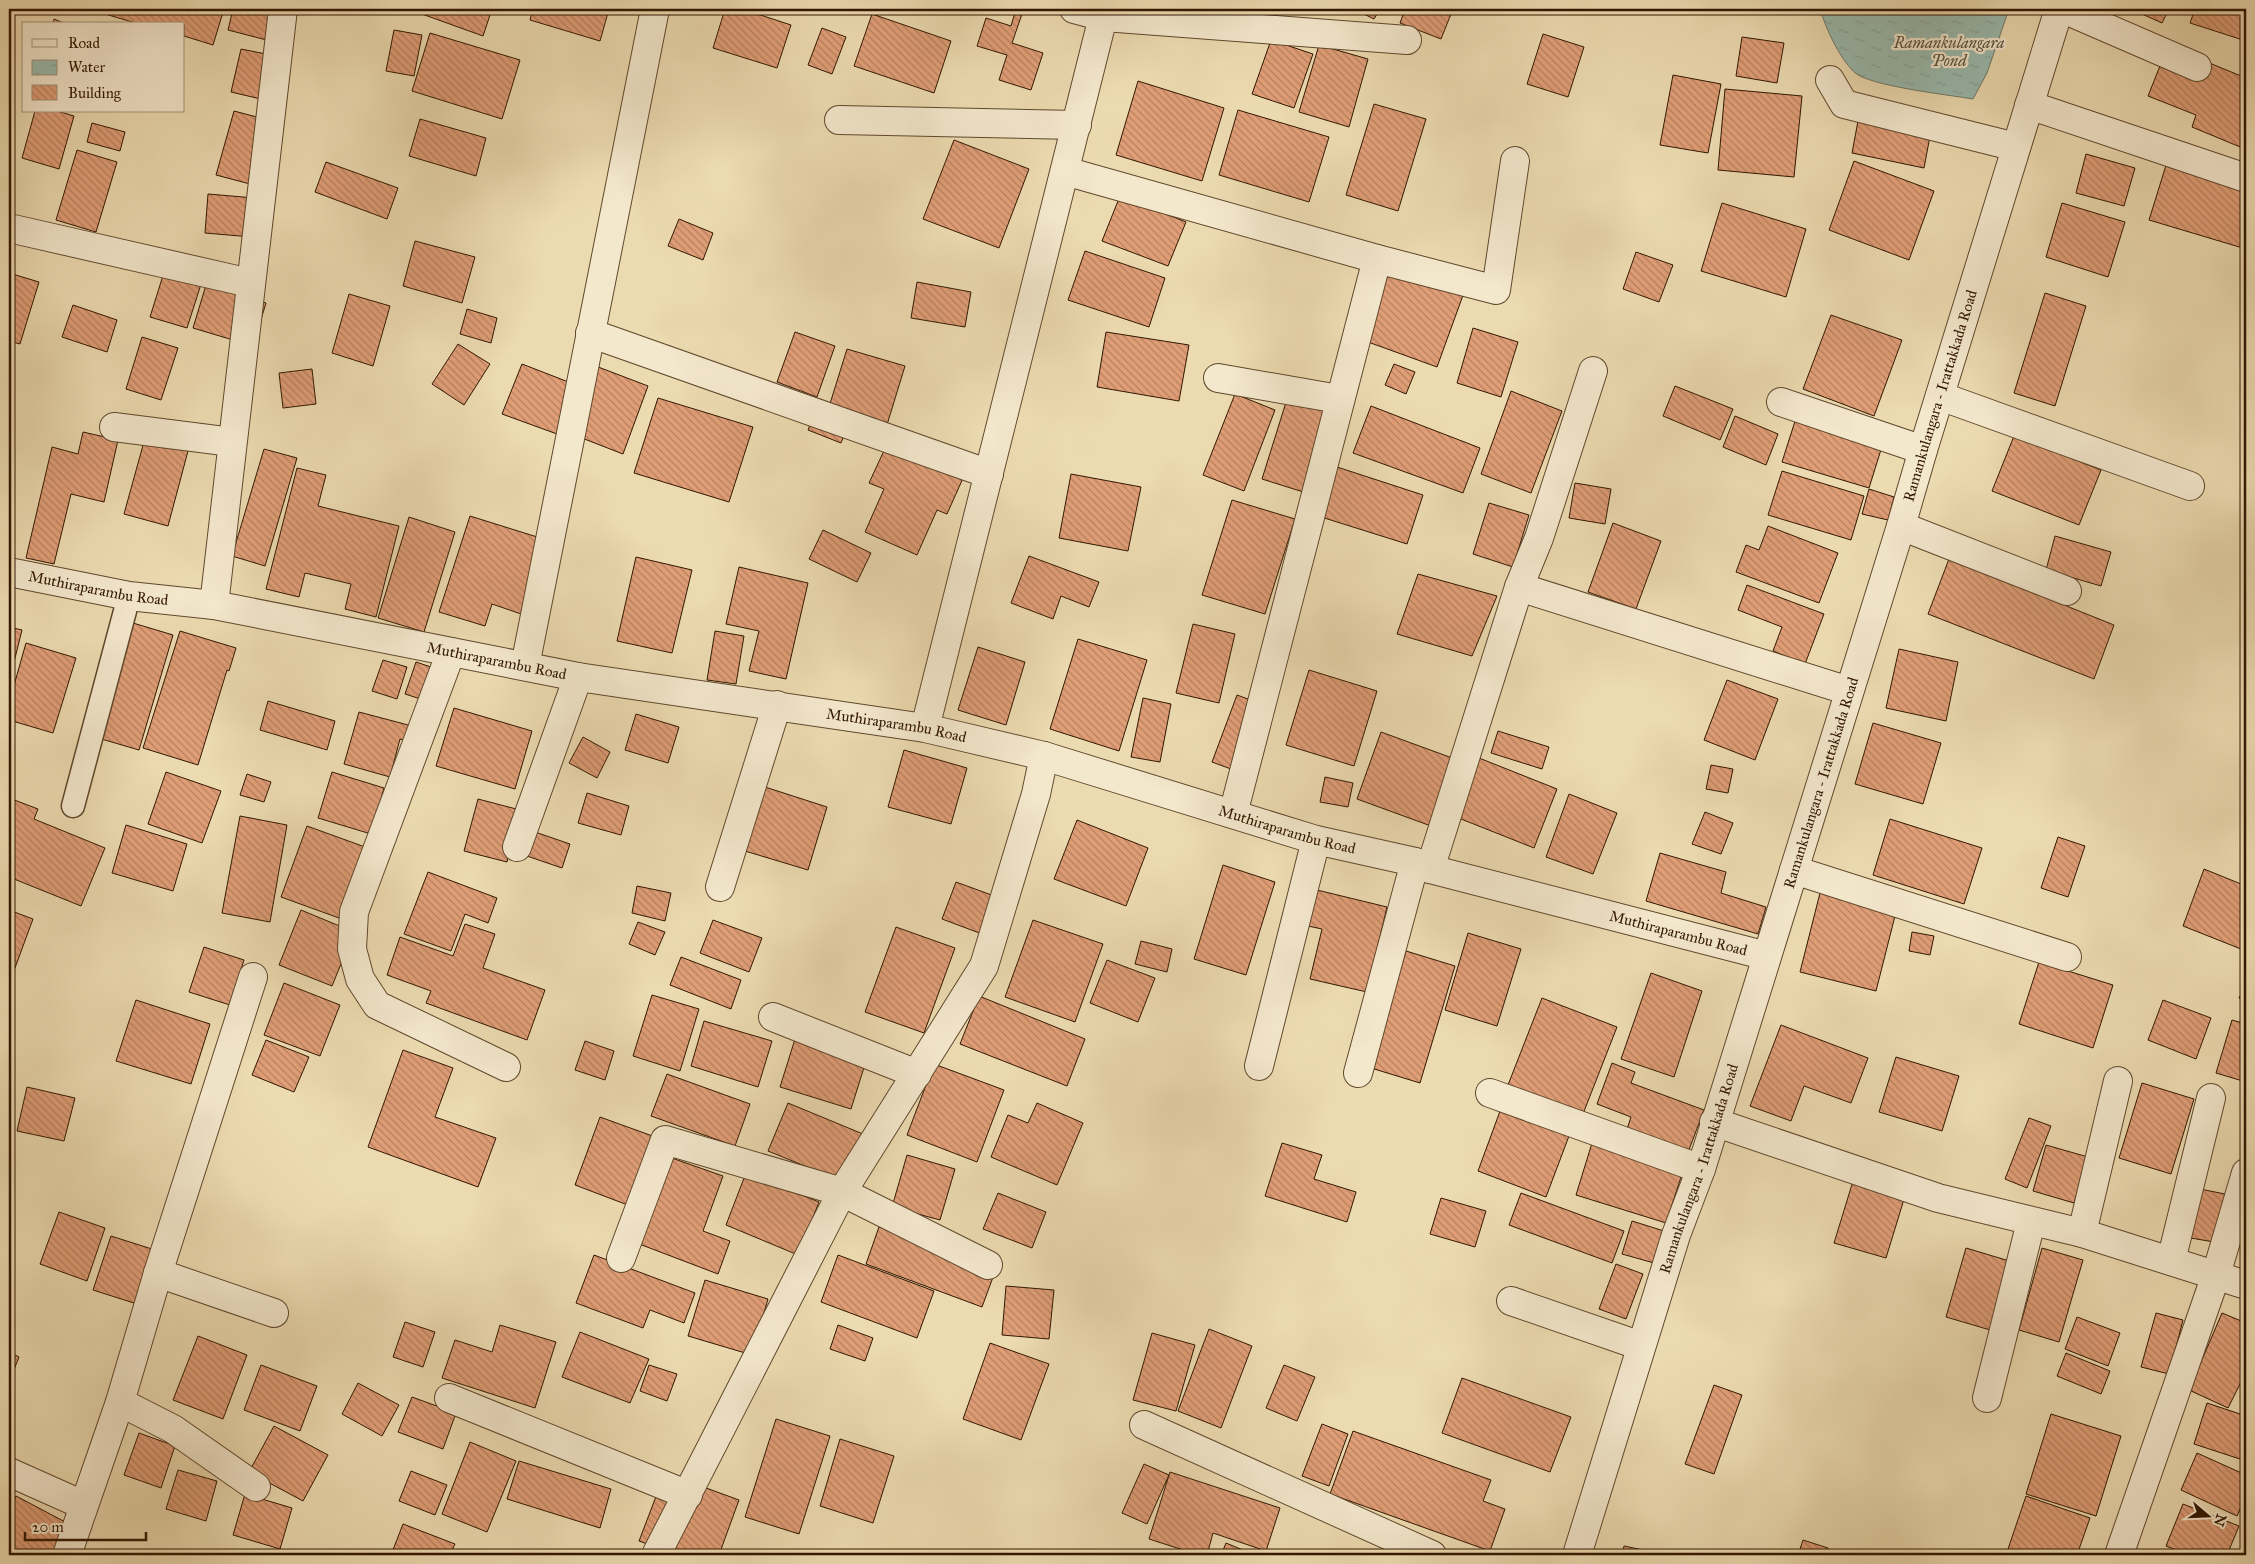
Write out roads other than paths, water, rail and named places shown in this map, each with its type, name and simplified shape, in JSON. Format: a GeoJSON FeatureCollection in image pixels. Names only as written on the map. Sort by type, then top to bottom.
{"type":"FeatureCollection","features":[{"type":"Feature","properties":{"kind":"street"},"geometry":{"type":"LineString","coordinates":[[214,605],[283,9]]}},
{"type":"Feature","properties":{"kind":"street"},"geometry":{"type":"LineString","coordinates":[[526,666],[655,9]]}},
{"type":"Feature","properties":{"kind":"street"},"geometry":{"type":"LineString","coordinates":[[1074,9],[1407,40]]}},
{"type":"Feature","properties":{"kind":"street"},"geometry":{"type":"LineString","coordinates":[[2061,9],[2197,67]]}},
{"type":"Feature","properties":{"kind":"street","name":"Ramankulangara - Irattakkada Road"},"geometry":{"type":"LineString","coordinates":[[1577,1555],[1676,1235],[1700,1169],[1902,526],[1923,450],[2016,147],[2061,9]]}},
{"type":"Feature","properties":{"kind":"street"},"geometry":{"type":"LineString","coordinates":[[925,728],[1105,13]]}},
{"type":"Feature","properties":{"kind":"street"},"geometry":{"type":"LineString","coordinates":[[1830,80],[1844,104],[2016,147]]}},
{"type":"Feature","properties":{"kind":"street"},"geometry":{"type":"LineString","coordinates":[[2029,105],[2246,178]]}},
{"type":"Feature","properties":{"kind":"street"},"geometry":{"type":"LineString","coordinates":[[839,120],[1077,124]]}},
{"type":"Feature","properties":{"kind":"street"},"geometry":{"type":"LineString","coordinates":[[1065,171],[1377,259],[1496,290],[1515,161]]}},
{"type":"Feature","properties":{"kind":"street"},"geometry":{"type":"LineString","coordinates":[[9,228],[250,283]]}},
{"type":"Feature","properties":{"kind":"street"},"geometry":{"type":"LineString","coordinates":[[1233,814],[1377,259]]}},
{"type":"Feature","properties":{"kind":"street"},"geometry":{"type":"LineString","coordinates":[[590,334],[989,474]]}},
{"type":"Feature","properties":{"kind":"street"},"geometry":{"type":"LineString","coordinates":[[1358,1074],[1422,866],[1519,587],[1539,538],[1593,371]]}},
{"type":"Feature","properties":{"kind":"street"},"geometry":{"type":"LineString","coordinates":[[1218,378],[1340,398]]}},
{"type":"Feature","properties":{"kind":"street"},"geometry":{"type":"LineString","coordinates":[[1940,396],[2190,486]]}},
{"type":"Feature","properties":{"kind":"street"},"geometry":{"type":"LineString","coordinates":[[1782,402],[1923,450]]}},
{"type":"Feature","properties":{"kind":"street"},"geometry":{"type":"LineString","coordinates":[[114,427],[232,442]]}},
{"type":"Feature","properties":{"kind":"street"},"geometry":{"type":"LineString","coordinates":[[1902,526],[2067,590]]}},
{"type":"Feature","properties":{"kind":"street","name":"Muthiraparambu Road"},"geometry":{"type":"LineString","coordinates":[[9,572],[129,596],[214,605],[578,677],[925,728],[1044,756],[1316,840],[1767,956]]}},
{"type":"Feature","properties":{"kind":"street"},"geometry":{"type":"LineString","coordinates":[[1519,587],[1849,691]]}},
{"type":"Feature","properties":{"kind":"street"},"geometry":{"type":"LineString","coordinates":[[451,652],[354,912],[352,949],[360,979],[377,1005],[506,1067]]}},
{"type":"Feature","properties":{"kind":"street"},"geometry":{"type":"LineString","coordinates":[[517,847],[578,677]]}},
{"type":"Feature","properties":{"kind":"street"},"geometry":{"type":"LineString","coordinates":[[720,887],[778,705]]}},
{"type":"Feature","properties":{"kind":"street"},"geometry":{"type":"LineString","coordinates":[[656,1555],[842,1192],[984,966],[1036,794],[1044,756]]}},
{"type":"Feature","properties":{"kind":"street"},"geometry":{"type":"LineString","coordinates":[[1259,1066],[1316,840]]}},
{"type":"Feature","properties":{"kind":"street"},"geometry":{"type":"LineString","coordinates":[[1794,870],[2067,956]]}},
{"type":"Feature","properties":{"kind":"street"},"geometry":{"type":"LineString","coordinates":[[67,1555],[83,1504],[120,1402],[158,1273],[254,977]]}},
{"type":"Feature","properties":{"kind":"street"},"geometry":{"type":"LineString","coordinates":[[773,1017],[917,1074]]}},
{"type":"Feature","properties":{"kind":"street"},"geometry":{"type":"LineString","coordinates":[[2082,1233],[2118,1080]]}},
{"type":"Feature","properties":{"kind":"street"},"geometry":{"type":"LineString","coordinates":[[1490,1093],[1700,1169]]}},
{"type":"Feature","properties":{"kind":"street"},"geometry":{"type":"LineString","coordinates":[[2172,1261],[2211,1098]]}},
{"type":"Feature","properties":{"kind":"street"},"geometry":{"type":"LineString","coordinates":[[1714,1122],[1938,1198],[2082,1233],[2246,1285]]}},
{"type":"Feature","properties":{"kind":"street"},"geometry":{"type":"LineString","coordinates":[[621,1258],[665,1140],[842,1192],[988,1265]]}},
{"type":"Feature","properties":{"kind":"street"},"geometry":{"type":"LineString","coordinates":[[2119,1555],[2216,1275],[2246,1172]]}},
{"type":"Feature","properties":{"kind":"street"},"geometry":{"type":"LineString","coordinates":[[1987,1398],[2031,1222]]}},
{"type":"Feature","properties":{"kind":"street"},"geometry":{"type":"LineString","coordinates":[[158,1273],[274,1313]]}},
{"type":"Feature","properties":{"kind":"street"},"geometry":{"type":"LineString","coordinates":[[1511,1301],[1641,1346]]}},
{"type":"Feature","properties":{"kind":"street"},"geometry":{"type":"LineString","coordinates":[[449,1398],[688,1495]]}},
{"type":"Feature","properties":{"kind":"street"},"geometry":{"type":"LineString","coordinates":[[120,1402],[173,1428],[256,1487]]}},
{"type":"Feature","properties":{"kind":"street"},"geometry":{"type":"LineString","coordinates":[[1144,1425],[1432,1555]]}},
{"type":"Feature","properties":{"kind":"street"},"geometry":{"type":"LineString","coordinates":[[9,1472],[83,1504]]}},
{"type":"Feature","properties":{"kind":"lane"},"geometry":{"type":"LineString","coordinates":[[72,806],[129,596]]}},
{"type":"Feature","properties":{"kind":"water","name":"Ramankulangara Pond"},"geometry":{"type":"Polygon","coordinates":[[[1820,9],[2009,9],[1987,73],[1973,99],[1892,86],[1862,77],[1848,66],[1838,51],[1829,34],[1820,9]]]}}]}
